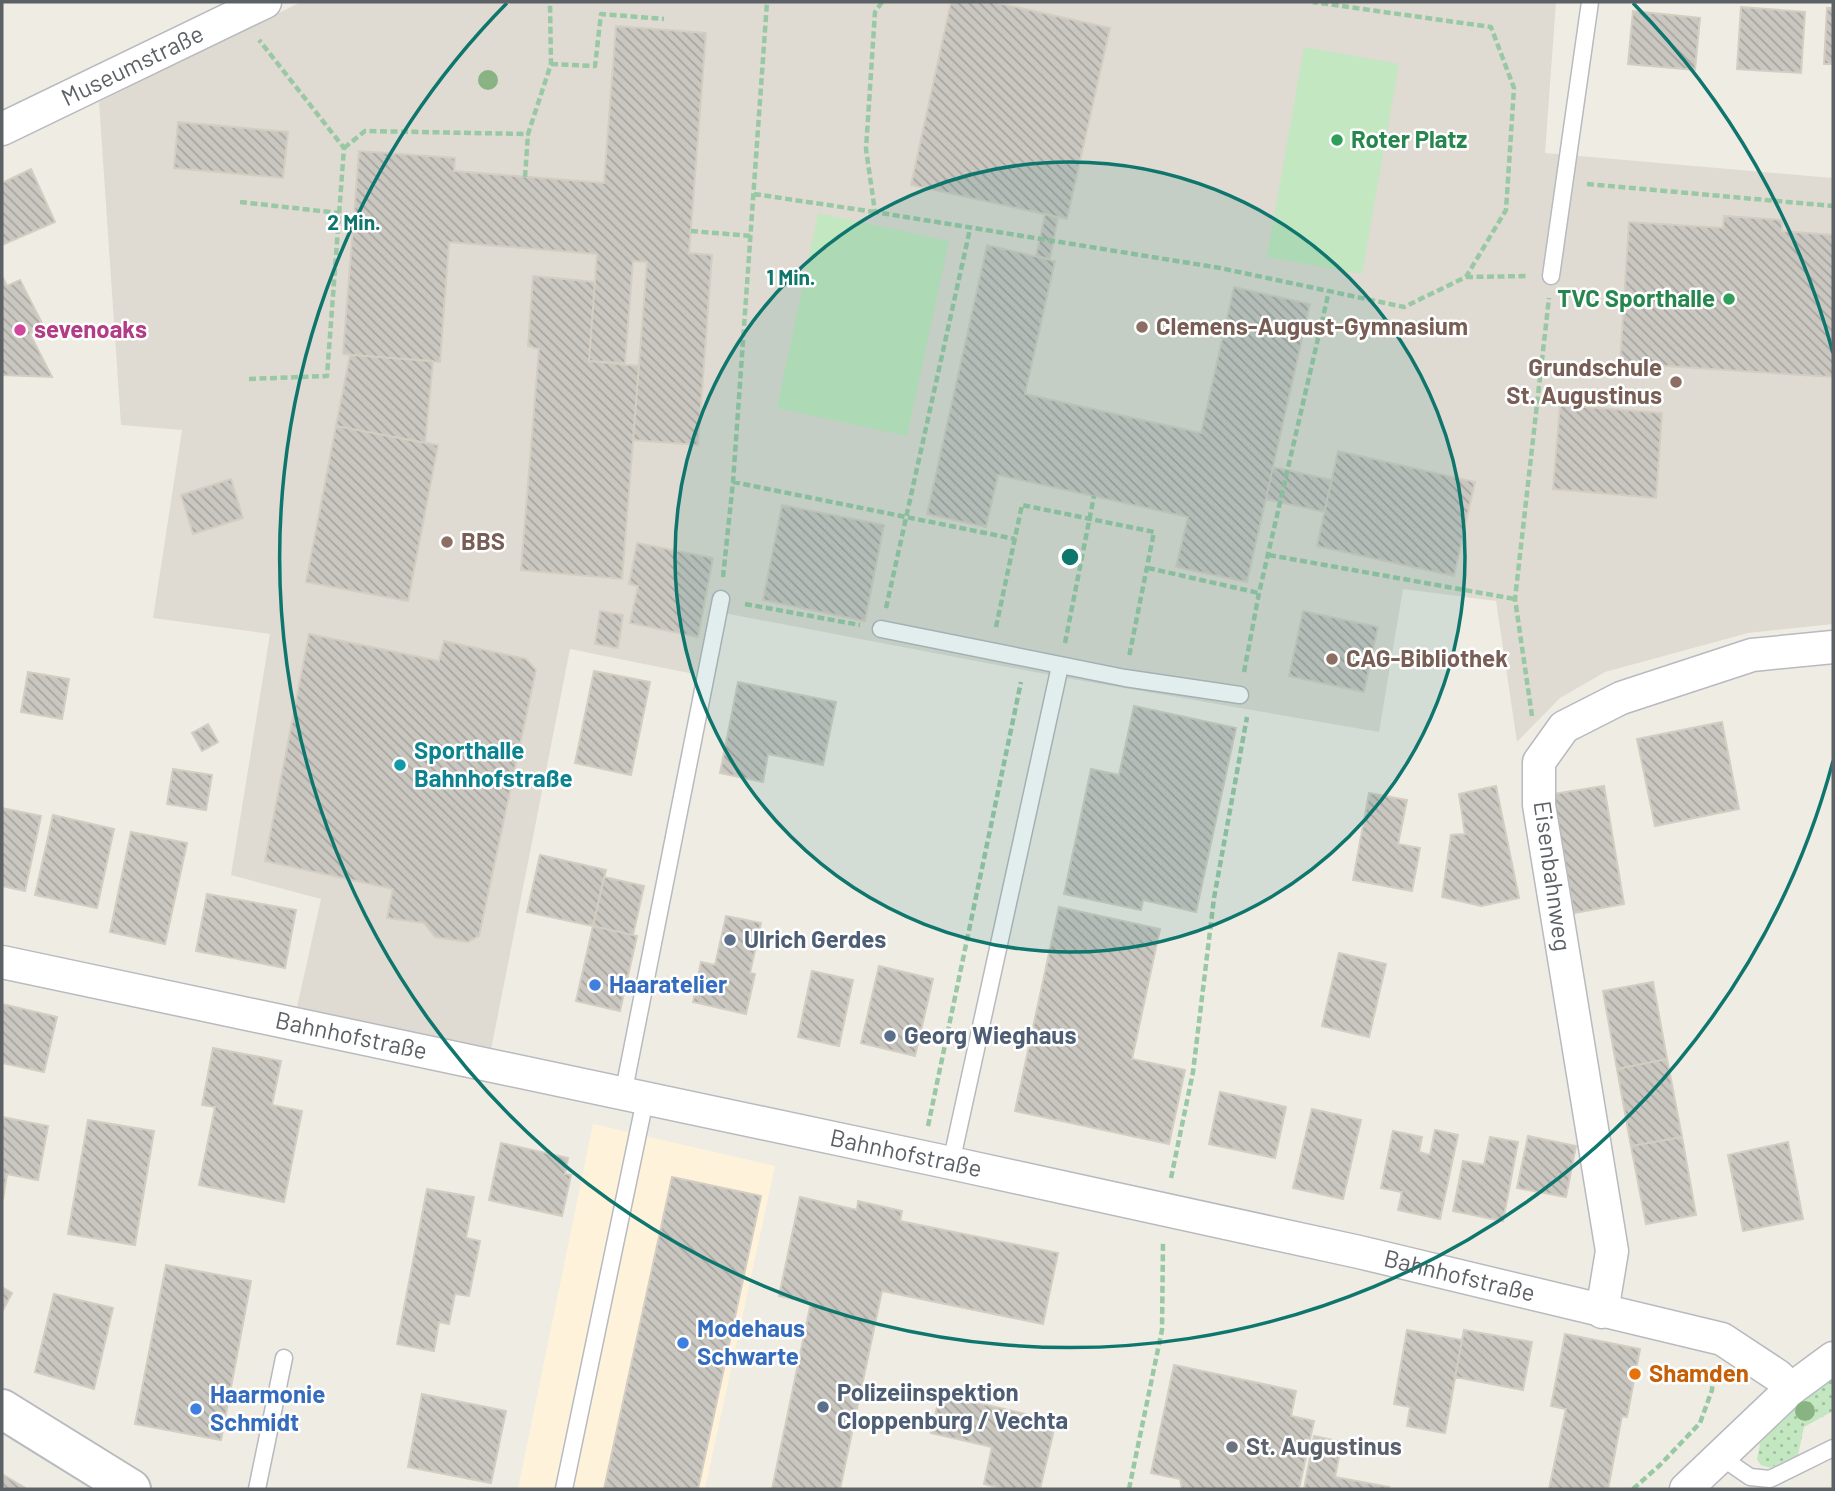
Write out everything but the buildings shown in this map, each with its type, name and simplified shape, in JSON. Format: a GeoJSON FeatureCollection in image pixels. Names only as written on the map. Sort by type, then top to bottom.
{"type":"FeatureCollection","features":[{"type":"Feature","properties":{"kind":"street","name":"Museumstraße"},"geometry":{"type":"LineString","coordinates":[[2,129],[253,8]]}},
{"type":"Feature","properties":{"kind":"street"},"geometry":{"type":"LineString","coordinates":[[1539,762],[1564,727],[1622,698],[1752,655],[1833,647]]}},
{"type":"Feature","properties":{"kind":"street","name":"Eisenbahnweg"},"geometry":{"type":"LineString","coordinates":[[1539,762],[1539,806],[1612,1251],[1602,1312]]}},
{"type":"Feature","properties":{"kind":"street","name":"Bahnhofstraße"},"geometry":{"type":"LineString","coordinates":[[2,962],[1359,1252],[1722,1339],[1778,1376],[1791,1389]]}},
{"type":"Feature","properties":{"kind":"street"},"geometry":{"type":"LineString","coordinates":[[1686,1489],[1791,1389],[1833,1358]]}},
{"type":"Feature","properties":{"kind":"street"},"geometry":{"type":"LineString","coordinates":[[2,1409],[131,1489]]}},
{"type":"Feature","properties":{"kind":"lane"},"geometry":{"type":"LineString","coordinates":[[1551,276],[1590,2]]}},
{"type":"Feature","properties":{"kind":"lane"},"geometry":{"type":"LineString","coordinates":[[564,1489],[721,599]]}},
{"type":"Feature","properties":{"kind":"lane"},"geometry":{"type":"LineString","coordinates":[[881,629],[1125,678],[1240,695]]}},
{"type":"Feature","properties":{"kind":"lane"},"geometry":{"type":"LineString","coordinates":[[937,1160],[1060,666]]}},
{"type":"Feature","properties":{"kind":"lane"},"geometry":{"type":"LineString","coordinates":[[257,1489],[284,1358]]}},
{"type":"Feature","properties":{"kind":"lane"},"geometry":{"type":"LineString","coordinates":[[1721,1457],[1750,1477],[1770,1479],[1833,1448]]}},
{"type":"Feature","properties":{"kind":"path"},"geometry":{"type":"LineString","coordinates":[[525,177],[528,134],[551,64],[550,2]]}},
{"type":"Feature","properties":{"kind":"path"},"geometry":{"type":"LineString","coordinates":[[721,599],[733,482],[767,2]]}},
{"type":"Feature","properties":{"kind":"path"},"geometry":{"type":"LineString","coordinates":[[875,212],[866,149],[875,12],[882,2]]}},
{"type":"Feature","properties":{"kind":"path"},"geometry":{"type":"LineString","coordinates":[[1313,2],[1491,27],[1514,88],[1506,210],[1466,277]]}},
{"type":"Feature","properties":{"kind":"path"},"geometry":{"type":"LineString","coordinates":[[250,379],[327,376],[344,148],[253,8]]}},
{"type":"Feature","properties":{"kind":"path"},"geometry":{"type":"LineString","coordinates":[[551,64],[595,66],[601,14],[664,19]]}},
{"type":"Feature","properties":{"kind":"path"},"geometry":{"type":"LineString","coordinates":[[344,148],[365,131],[528,134]]}},
{"type":"Feature","properties":{"kind":"path"},"geometry":{"type":"LineString","coordinates":[[1564,181],[1833,206]]}},
{"type":"Feature","properties":{"kind":"path"},"geometry":{"type":"LineString","coordinates":[[754,194],[1220,268],[1404,307],[1466,277],[1551,276],[1515,599],[1539,762]]}},
{"type":"Feature","properties":{"kind":"path"},"geometry":{"type":"LineString","coordinates":[[240,202],[339,213]]}},
{"type":"Feature","properties":{"kind":"path"},"geometry":{"type":"LineString","coordinates":[[745,604],[881,629],[970,229]]}},
{"type":"Feature","properties":{"kind":"path"},"geometry":{"type":"LineString","coordinates":[[691,231],[751,236]]}},
{"type":"Feature","properties":{"kind":"path"},"geometry":{"type":"LineString","coordinates":[[1129,1489],[1162,1331],[1164,1211],[1193,1072],[1214,898],[1248,719],[1240,695],[1259,593],[1329,291]]}},
{"type":"Feature","properties":{"kind":"path"},"geometry":{"type":"LineString","coordinates":[[733,482],[1015,539]]}},
{"type":"Feature","properties":{"kind":"path"},"geometry":{"type":"LineString","coordinates":[[1060,666],[1094,496]]}},
{"type":"Feature","properties":{"kind":"path"},"geometry":{"type":"LineString","coordinates":[[992,650],[1022,505],[1154,532],[1125,678]]}},
{"type":"Feature","properties":{"kind":"path"},"geometry":{"type":"LineString","coordinates":[[1269,555],[1515,599]]}},
{"type":"Feature","properties":{"kind":"path"},"geometry":{"type":"LineString","coordinates":[[1147,568],[1259,593]]}},
{"type":"Feature","properties":{"kind":"path"},"geometry":{"type":"LineString","coordinates":[[937,1160],[1026,658]]}},
{"type":"Feature","properties":{"kind":"path"},"geometry":{"type":"LineString","coordinates":[[1633,1489],[1700,1423],[1712,1390],[1714,1357],[1722,1339]]}},
{"type":"Feature","properties":{"kind":"shaded area"},"geometry":{"type":"Polygon","coordinates":[[[301,2],[1556,2],[1545,153],[1833,178],[1833,624],[1748,633],[1605,672],[1560,698],[1517,742],[1496,601],[1403,589],[1379,732],[1066,678],[713,611],[699,675],[570,649],[491,1050],[297,1007],[321,899],[231,875],[270,634],[153,618],[182,430],[121,425],[99,102],[301,2]]]}},
{"type":"Feature","properties":{"kind":"shaded area"},"geometry":{"type":"Polygon","coordinates":[[[593,1124],[775,1166],[705,1489],[518,1489],[593,1124]]]}},
{"type":"Feature","properties":{"kind":"green space","name":"Roter Platz"},"geometry":{"type":"Polygon","coordinates":[[[1304,47],[1399,64],[1362,274],[1267,257],[1304,47]]]}},
{"type":"Feature","properties":{"kind":"green space"},"geometry":{"type":"Polygon","coordinates":[[[818,213],[949,241],[907,436],[777,408],[818,213]]]}},
{"type":"Feature","properties":{"kind":"green space"},"geometry":{"type":"Polygon","coordinates":[[[1833,1376],[1833,1411],[1804,1427],[1798,1455],[1770,1468],[1761,1465],[1757,1460],[1760,1443],[1833,1376]]]}},
{"type":"Feature","properties":{"kind":"place","name":"Roter Platz"},"geometry":{"type":"Point","coordinates":[1337,140]}},
{"type":"Feature","properties":{"kind":"place","name":"TVC Sporthalle"},"geometry":{"type":"Point","coordinates":[1729,299]}},
{"type":"Feature","properties":{"kind":"place","name":"Clemens-August-Gymnasium"},"geometry":{"type":"Point","coordinates":[1142,327]}},
{"type":"Feature","properties":{"kind":"place","name":"sevenoaks"},"geometry":{"type":"Point","coordinates":[20,330]}},
{"type":"Feature","properties":{"kind":"place","name":"Grundschule St. Augustinus"},"geometry":{"type":"Point","coordinates":[1676,382]}},
{"type":"Feature","properties":{"kind":"place","name":"BBS"},"geometry":{"type":"Point","coordinates":[447,542]}},
{"type":"Feature","properties":{"kind":"place","name":"CAG-Bibliothek"},"geometry":{"type":"Point","coordinates":[1332,659]}},
{"type":"Feature","properties":{"kind":"place","name":"Sporthalle Bahnhofstraße"},"geometry":{"type":"Point","coordinates":[400,765]}},
{"type":"Feature","properties":{"kind":"place","name":"Ulrich Gerdes"},"geometry":{"type":"Point","coordinates":[730,940]}},
{"type":"Feature","properties":{"kind":"place","name":"Haaratelier"},"geometry":{"type":"Point","coordinates":[595,985]}},
{"type":"Feature","properties":{"kind":"place","name":"Georg Wieghaus"},"geometry":{"type":"Point","coordinates":[890,1036]}},
{"type":"Feature","properties":{"kind":"place","name":"Modehaus Schwarte"},"geometry":{"type":"Point","coordinates":[683,1343]}},
{"type":"Feature","properties":{"kind":"place","name":"Shamden"},"geometry":{"type":"Point","coordinates":[1635,1374]}},
{"type":"Feature","properties":{"kind":"place","name":"Polizeiinspektion Cloppenburg / Vechta"},"geometry":{"type":"Point","coordinates":[823,1407]}},
{"type":"Feature","properties":{"kind":"place","name":"Haarmonie Schmidt"},"geometry":{"type":"Point","coordinates":[196,1409]}},
{"type":"Feature","properties":{"kind":"place","name":"St. Augustinus"},"geometry":{"type":"Point","coordinates":[1232,1447]}}]}
